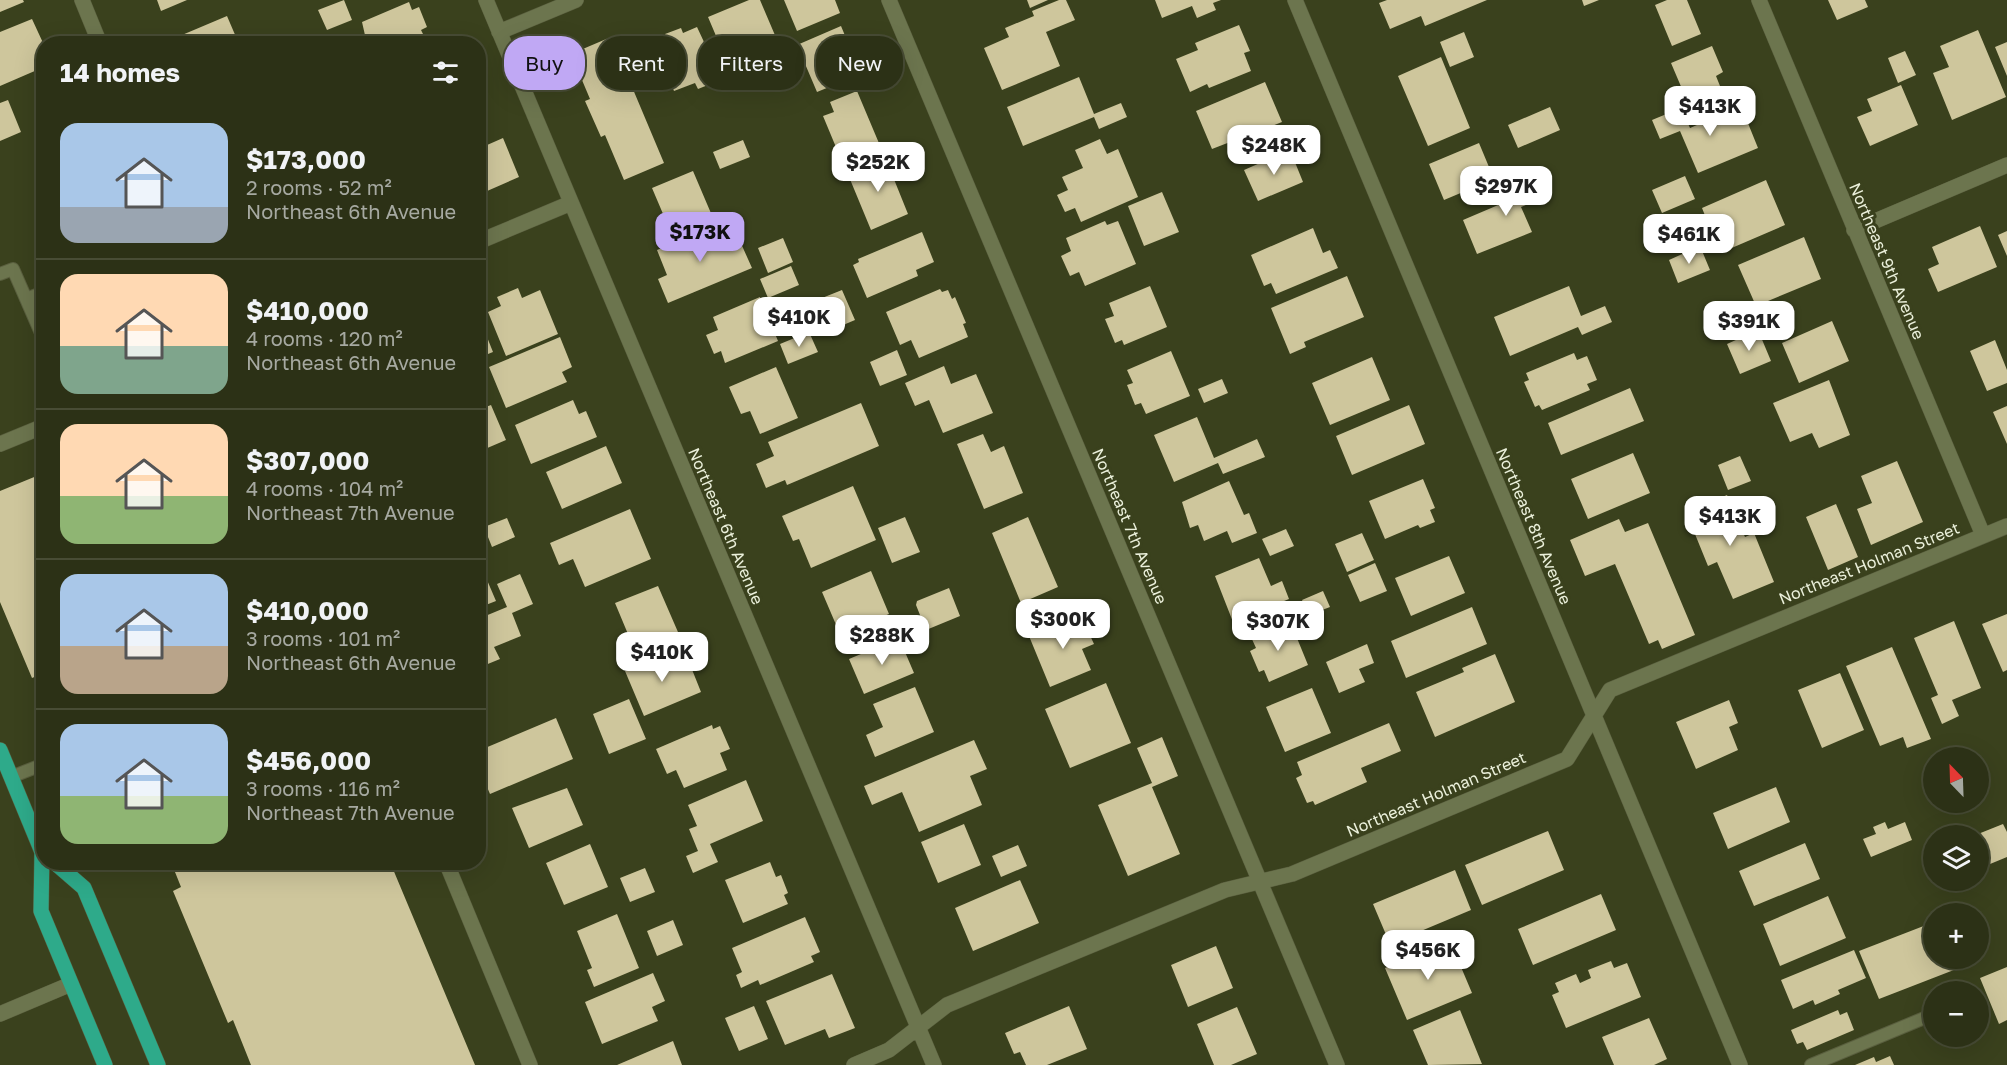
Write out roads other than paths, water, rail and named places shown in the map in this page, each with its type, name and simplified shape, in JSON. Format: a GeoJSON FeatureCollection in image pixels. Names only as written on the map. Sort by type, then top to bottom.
{"type":"FeatureCollection","features":[{"type":"Feature","properties":{"kind":"main road"},"geometry":{"type":"LineString","coordinates":[[0,750],[36,833]]}},
{"type":"Feature","properties":{"kind":"main road"},"geometry":{"type":"LineString","coordinates":[[44,870],[40,911],[105,1065]]}},
{"type":"Feature","properties":{"kind":"main road"},"geometry":{"type":"LineString","coordinates":[[63,870],[84,888],[158,1065]]}},
{"type":"Feature","properties":{"kind":"street"},"geometry":{"type":"LineString","coordinates":[[82,0],[97,36]]}},
{"type":"Feature","properties":{"kind":"street","name":"Northeast 6th Avenue"},"geometry":{"type":"LineString","coordinates":[[486,0],[934,1065]]}},
{"type":"Feature","properties":{"kind":"street"},"geometry":{"type":"LineString","coordinates":[[499,32],[576,0]]}},
{"type":"Feature","properties":{"kind":"street","name":"Northeast 7th Avenue"},"geometry":{"type":"LineString","coordinates":[[889,0],[1337,1065]]}},
{"type":"Feature","properties":{"kind":"street","name":"Northeast 8th Avenue"},"geometry":{"type":"LineString","coordinates":[[1295,0],[1740,1065]]}},
{"type":"Feature","properties":{"kind":"street","name":"Northeast 9th Avenue"},"geometry":{"type":"LineString","coordinates":[[1758,0],[1983,535]]}},
{"type":"Feature","properties":{"kind":"street"},"geometry":{"type":"LineString","coordinates":[[1854,230],[2007,165]]}},
{"type":"Feature","properties":{"kind":"street"},"geometry":{"type":"LineString","coordinates":[[486,239],[571,204]]}},
{"type":"Feature","properties":{"kind":"street"},"geometry":{"type":"LineString","coordinates":[[0,444],[36,429]]}},
{"type":"Feature","properties":{"kind":"street","name":"Northeast Holman Street"},"geometry":{"type":"LineString","coordinates":[[854,1065],[889,1050],[947,1005],[1225,890],[1292,874],[1567,759],[1610,690],[2007,526]]}},
{"type":"Feature","properties":{"kind":"street"},"geometry":{"type":"LineString","coordinates":[[449,870],[530,1065]]}},
{"type":"Feature","properties":{"kind":"street"},"geometry":{"type":"LineString","coordinates":[[0,1014],[71,984]]}},
{"type":"Feature","properties":{"kind":"lane"},"geometry":{"type":"LineString","coordinates":[[0,274],[14,269],[36,321]]}},
{"type":"Feature","properties":{"kind":"lane"},"geometry":{"type":"LineString","coordinates":[[26,299],[36,295]]}},
{"type":"Feature","properties":{"kind":"lane"},"geometry":{"type":"LineString","coordinates":[[11,777],[36,767]]}},
{"type":"Feature","properties":{"kind":"lane"},"geometry":{"type":"LineString","coordinates":[[1811,1065],[1923,1019]]}}]}
